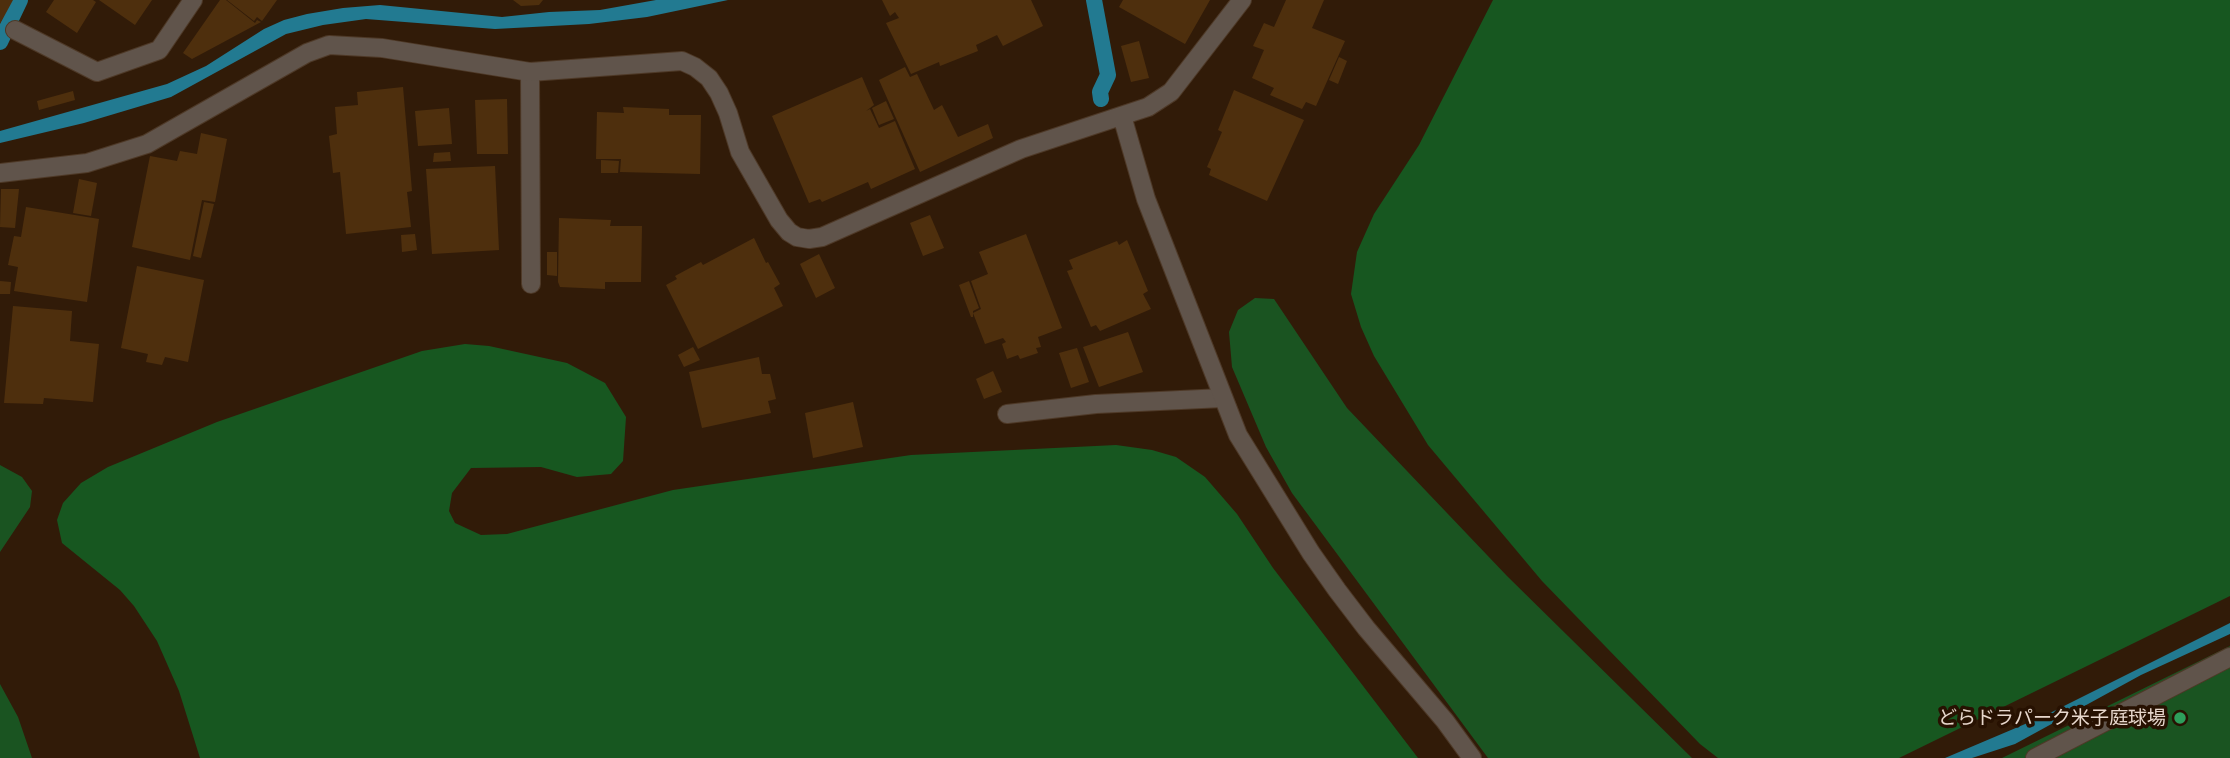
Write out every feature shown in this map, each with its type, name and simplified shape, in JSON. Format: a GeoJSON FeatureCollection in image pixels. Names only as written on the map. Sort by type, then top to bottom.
{"type":"FeatureCollection","features":[{"type":"Feature","properties":{"kind":"street"},"geometry":{"type":"LineString","coordinates":[[15,30],[97,72],[159,50],[194,0]]}},
{"type":"Feature","properties":{"kind":"street"},"geometry":{"type":"LineString","coordinates":[[0,173],[87,163],[147,144],[307,53],[329,45],[382,48],[530,72],[682,61],[709,78],[719,93],[740,152],[779,220],[789,232],[809,239],[822,236],[1021,149],[1148,107],[1171,92],[1242,0]]}},
{"type":"Feature","properties":{"kind":"street"},"geometry":{"type":"LineString","coordinates":[[530,72],[531,284]]}},
{"type":"Feature","properties":{"kind":"street"},"geometry":{"type":"LineString","coordinates":[[1122,116],[1146,199],[1237,435],[1311,553],[1366,628],[1445,721],[1472,758]]}},
{"type":"Feature","properties":{"kind":"street"},"geometry":{"type":"LineString","coordinates":[[1007,414],[1096,404],[1223,398]]}},
{"type":"Feature","properties":{"kind":"street"},"geometry":{"type":"LineString","coordinates":[[2035,758],[2230,657]]}},
{"type":"Feature","properties":{"kind":"green space"},"geometry":{"type":"Polygon","coordinates":[[[1493,0],[2230,0],[2230,596],[1899,758],[1718,758],[1700,744],[1542,581],[1428,445],[1374,356],[1361,327],[1351,294],[1357,252],[1374,214],[1419,145],[1493,0]]]}},
{"type":"Feature","properties":{"kind":"green space"},"geometry":{"type":"Polygon","coordinates":[[[1255,298],[1274,299],[1347,408],[1507,576],[1692,758],[1488,758],[1292,493],[1266,447],[1232,367],[1229,332],[1238,310],[1255,298]]]}},
{"type":"Feature","properties":{"kind":"green space"},"geometry":{"type":"Polygon","coordinates":[[[465,344],[489,346],[567,363],[605,383],[626,417],[623,461],[611,474],[577,477],[541,467],[471,468],[452,493],[449,511],[455,523],[481,535],[507,534],[673,490],[911,455],[1116,445],[1152,450],[1176,457],[1205,477],[1237,514],[1273,568],[1418,758],[200,758],[179,691],[157,641],[120,590],[62,543],[57,520],[63,503],[81,483],[108,467],[217,422],[422,351],[465,344]]]}},
{"type":"Feature","properties":{"kind":"green space"},"geometry":{"type":"Polygon","coordinates":[[[0,465],[22,477],[32,491],[30,507],[0,552],[0,465]]]}},
{"type":"Feature","properties":{"kind":"green space"},"geometry":{"type":"Polygon","coordinates":[[[2230,646],[2230,758],[2002,758],[2230,646]]]}},
{"type":"Feature","properties":{"kind":"green space"},"geometry":{"type":"Polygon","coordinates":[[[0,684],[18,717],[32,758],[0,758],[0,684]]]}},
{"type":"Feature","properties":{"kind":"water"},"geometry":{"type":"Polygon","coordinates":[[[656,0],[728,0],[647,17],[589,24],[495,29],[366,19],[323,25],[286,34],[171,97],[84,123],[0,143],[0,131],[167,84],[206,66],[264,29],[307,14],[380,5],[502,17],[600,10],[656,0]]]}},
{"type":"Feature","properties":{"kind":"water"},"geometry":{"type":"Polygon","coordinates":[[[2230,623],[2230,634],[2141,675],[2015,744],[1972,758],[1945,758],[2044,716],[2230,623]]]}},
{"type":"Feature","properties":{"kind":"building"},"geometry":{"type":"Polygon","coordinates":[[[0,0],[13,0],[0,24],[0,0]]]}},
{"type":"Feature","properties":{"kind":"building"},"geometry":{"type":"Polygon","coordinates":[[[54,0],[96,2],[77,33],[46,12],[54,0]]]}},
{"type":"Feature","properties":{"kind":"building"},"geometry":{"type":"Polygon","coordinates":[[[99,0],[152,0],[135,25],[99,0]]]}},
{"type":"Feature","properties":{"kind":"building"},"geometry":{"type":"Polygon","coordinates":[[[220,0],[226,0],[255,23],[257,20],[261,22],[192,59],[183,53],[220,0]]]}},
{"type":"Feature","properties":{"kind":"building"},"geometry":{"type":"Polygon","coordinates":[[[227,0],[277,0],[262,21],[257,17],[254,21],[227,0]]]}},
{"type":"Feature","properties":{"kind":"building"},"geometry":{"type":"Polygon","coordinates":[[[513,0],[543,0],[539,5],[521,6],[513,0]]]}},
{"type":"Feature","properties":{"kind":"building"},"geometry":{"type":"Polygon","coordinates":[[[882,0],[1031,0],[1043,26],[1003,46],[997,35],[976,45],[978,51],[940,66],[939,62],[911,74],[886,23],[899,18],[895,12],[890,16],[882,0]]]}},
{"type":"Feature","properties":{"kind":"building"},"geometry":{"type":"Polygon","coordinates":[[[1123,0],[1210,0],[1185,44],[1119,7],[1123,0]]]}},
{"type":"Feature","properties":{"kind":"building"},"geometry":{"type":"Polygon","coordinates":[[[1286,0],[1324,0],[1312,28],[1345,41],[1316,106],[1306,102],[1302,109],[1270,95],[1274,88],[1252,78],[1264,50],[1253,46],[1264,23],[1274,27],[1286,0]]]}},
{"type":"Feature","properties":{"kind":"building"},"geometry":{"type":"Polygon","coordinates":[[[1139,41],[1149,78],[1131,82],[1121,46],[1139,41]]]}},
{"type":"Feature","properties":{"kind":"building"},"geometry":{"type":"Polygon","coordinates":[[[1339,57],[1347,61],[1338,84],[1329,80],[1339,57]]]}},
{"type":"Feature","properties":{"kind":"building"},"geometry":{"type":"Polygon","coordinates":[[[905,67],[910,77],[917,74],[934,110],[942,105],[958,137],[988,124],[993,138],[920,172],[879,80],[905,67]]]}},
{"type":"Feature","properties":{"kind":"building"},"geometry":{"type":"Polygon","coordinates":[[[862,77],[874,105],[866,111],[870,109],[879,128],[895,121],[915,169],[871,189],[868,182],[822,202],[820,199],[809,203],[772,116],[862,77]]]}},
{"type":"Feature","properties":{"kind":"building"},"geometry":{"type":"Polygon","coordinates":[[[403,87],[412,191],[407,192],[411,227],[346,234],[340,172],[333,173],[329,136],[337,134],[335,107],[358,105],[357,92],[403,87]]]}},
{"type":"Feature","properties":{"kind":"building"},"geometry":{"type":"Polygon","coordinates":[[[1234,90],[1304,120],[1267,201],[1209,175],[1211,169],[1207,167],[1222,132],[1218,130],[1234,90]]]}},
{"type":"Feature","properties":{"kind":"building"},"geometry":{"type":"Polygon","coordinates":[[[73,91],[75,100],[39,110],[37,101],[73,91]]]}},
{"type":"Feature","properties":{"kind":"building"},"geometry":{"type":"Polygon","coordinates":[[[507,99],[508,154],[477,154],[475,100],[507,99]]]}},
{"type":"Feature","properties":{"kind":"building"},"geometry":{"type":"Polygon","coordinates":[[[886,101],[894,119],[879,125],[872,108],[886,101]]]}},
{"type":"Feature","properties":{"kind":"building"},"geometry":{"type":"Polygon","coordinates":[[[623,107],[669,109],[669,115],[701,115],[700,174],[620,172],[621,159],[596,159],[597,112],[624,113],[623,107]]]}},
{"type":"Feature","properties":{"kind":"building"},"geometry":{"type":"Polygon","coordinates":[[[449,108],[452,144],[418,146],[415,111],[449,108]]]}},
{"type":"Feature","properties":{"kind":"building"},"geometry":{"type":"Polygon","coordinates":[[[201,133],[227,139],[215,202],[202,200],[190,260],[132,247],[150,156],[177,161],[180,151],[197,154],[201,133]]]}},
{"type":"Feature","properties":{"kind":"building"},"geometry":{"type":"Polygon","coordinates":[[[450,152],[451,161],[433,162],[434,153],[450,152]]]}},
{"type":"Feature","properties":{"kind":"building"},"geometry":{"type":"Polygon","coordinates":[[[601,160],[619,161],[618,173],[601,173],[601,160]]]}},
{"type":"Feature","properties":{"kind":"building"},"geometry":{"type":"Polygon","coordinates":[[[495,166],[499,250],[432,254],[426,169],[495,166]]]}},
{"type":"Feature","properties":{"kind":"building"},"geometry":{"type":"Polygon","coordinates":[[[79,179],[97,183],[91,216],[73,213],[79,179]]]}},
{"type":"Feature","properties":{"kind":"building"},"geometry":{"type":"Polygon","coordinates":[[[1,189],[19,189],[15,228],[0,227],[1,189]]]}},
{"type":"Feature","properties":{"kind":"building"},"geometry":{"type":"Polygon","coordinates":[[[204,202],[214,204],[201,258],[193,256],[204,202]]]}},
{"type":"Feature","properties":{"kind":"building"},"geometry":{"type":"Polygon","coordinates":[[[26,207],[99,219],[87,302],[14,291],[18,267],[8,265],[14,236],[21,237],[26,207]]]}},
{"type":"Feature","properties":{"kind":"building"},"geometry":{"type":"Polygon","coordinates":[[[930,215],[944,248],[923,256],[910,223],[930,215]]]}},
{"type":"Feature","properties":{"kind":"building"},"geometry":{"type":"Polygon","coordinates":[[[559,218],[611,220],[610,226],[642,226],[641,282],[605,282],[605,289],[560,287],[559,218]]]}},
{"type":"Feature","properties":{"kind":"building"},"geometry":{"type":"Polygon","coordinates":[[[415,234],[417,250],[402,252],[401,235],[415,234]]]}},
{"type":"Feature","properties":{"kind":"building"},"geometry":{"type":"Polygon","coordinates":[[[1026,234],[1062,328],[1038,337],[1041,347],[1036,348],[1038,353],[1020,359],[1018,355],[1007,359],[1002,344],[1006,342],[1003,338],[985,344],[973,313],[981,309],[971,281],[988,274],[979,252],[1026,234]]]}},
{"type":"Feature","properties":{"kind":"building"},"geometry":{"type":"Polygon","coordinates":[[[754,238],[780,284],[774,288],[783,306],[698,349],[666,285],[677,279],[675,276],[701,262],[703,265],[754,238]]]}},
{"type":"Feature","properties":{"kind":"building"},"geometry":{"type":"Polygon","coordinates":[[[1127,240],[1148,291],[1143,294],[1151,309],[1100,331],[1096,325],[1091,327],[1067,271],[1073,269],[1069,260],[1117,241],[1119,245],[1127,240]]]}},
{"type":"Feature","properties":{"kind":"building"},"geometry":{"type":"Polygon","coordinates":[[[547,252],[557,252],[557,276],[547,275],[547,252]]]}},
{"type":"Feature","properties":{"kind":"building"},"geometry":{"type":"Polygon","coordinates":[[[819,254],[835,288],[816,298],[800,264],[819,254]]]}},
{"type":"Feature","properties":{"kind":"building"},"geometry":{"type":"Polygon","coordinates":[[[137,266],[204,280],[188,362],[165,357],[162,365],[146,362],[148,354],[121,348],[137,266]]]}},
{"type":"Feature","properties":{"kind":"building"},"geometry":{"type":"Polygon","coordinates":[[[0,281],[11,282],[10,294],[0,294],[0,281]]]}},
{"type":"Feature","properties":{"kind":"building"},"geometry":{"type":"Polygon","coordinates":[[[969,281],[979,308],[973,311],[973,317],[959,285],[969,281]]]}},
{"type":"Feature","properties":{"kind":"building"},"geometry":{"type":"Polygon","coordinates":[[[13,306],[72,311],[70,341],[99,344],[93,402],[44,398],[43,404],[4,403],[13,306]]]}},
{"type":"Feature","properties":{"kind":"building"},"geometry":{"type":"Polygon","coordinates":[[[1128,332],[1143,372],[1099,387],[1083,347],[1128,332]]]}},
{"type":"Feature","properties":{"kind":"building"},"geometry":{"type":"Polygon","coordinates":[[[693,347],[700,360],[684,367],[678,355],[693,347]]]}},
{"type":"Feature","properties":{"kind":"building"},"geometry":{"type":"Polygon","coordinates":[[[1077,348],[1089,382],[1071,388],[1059,353],[1077,348]]]}},
{"type":"Feature","properties":{"kind":"building"},"geometry":{"type":"Polygon","coordinates":[[[759,357],[762,374],[770,374],[776,399],[768,401],[771,413],[702,428],[689,372],[759,357]]]}},
{"type":"Feature","properties":{"kind":"building"},"geometry":{"type":"Polygon","coordinates":[[[993,371],[1002,392],[984,399],[976,379],[993,371]]]}},
{"type":"Feature","properties":{"kind":"building"},"geometry":{"type":"Polygon","coordinates":[[[853,402],[863,447],[813,458],[805,413],[853,402]]]}},
{"type":"Feature","properties":{"kind":"waterway"},"geometry":{"type":"LineString","coordinates":[[0,42],[20,0]]}},
{"type":"Feature","properties":{"kind":"waterway"},"geometry":{"type":"LineString","coordinates":[[1094,0],[1108,75],[1100,92],[1101,99]]}},
{"type":"Feature","properties":{"kind":"place","name":"どらドラパーク米子庭球場"},"geometry":{"type":"Point","coordinates":[2180,718]}}]}
